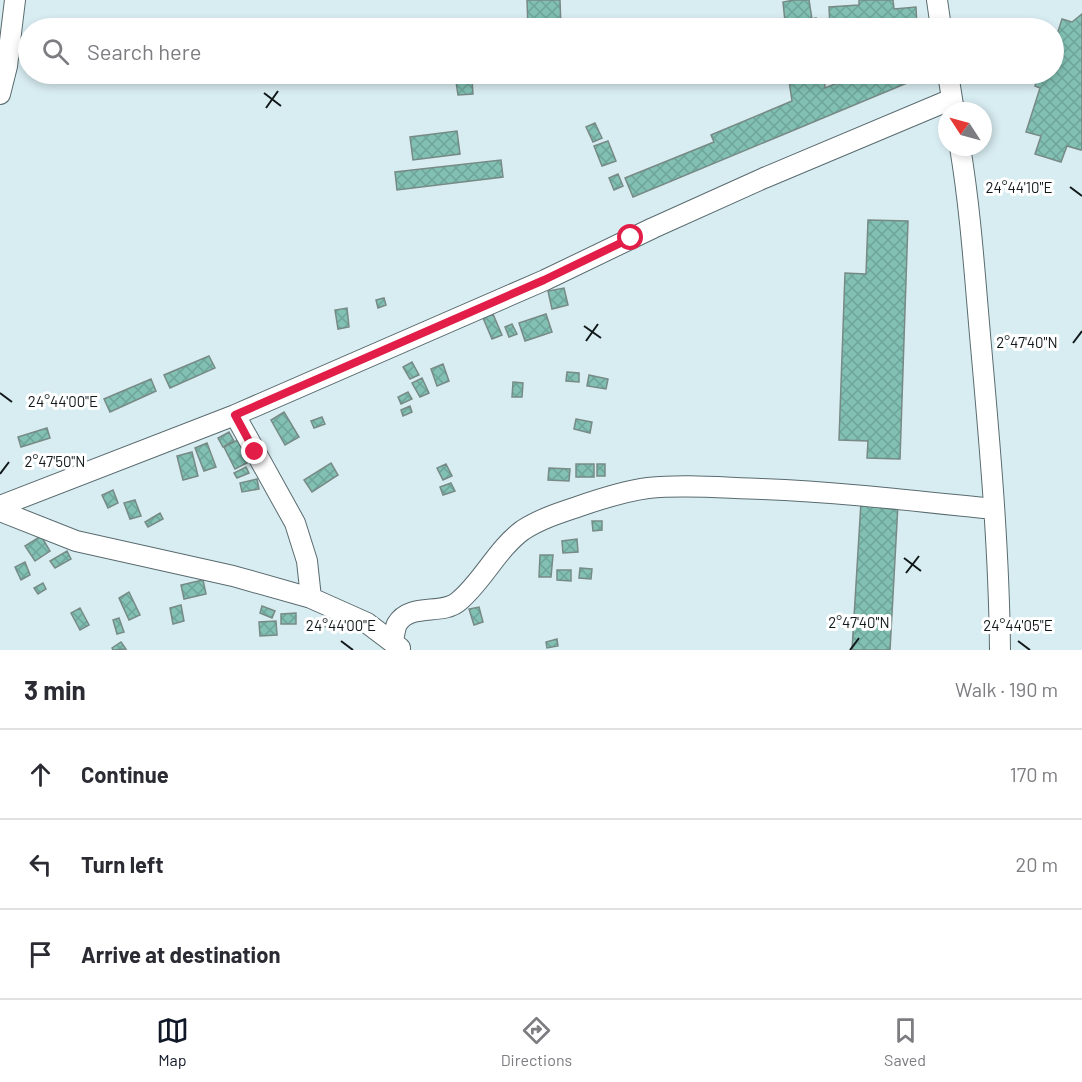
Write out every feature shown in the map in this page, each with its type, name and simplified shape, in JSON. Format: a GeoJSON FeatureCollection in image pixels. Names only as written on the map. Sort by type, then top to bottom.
{"type":"FeatureCollection","features":[{"type":"Feature","properties":{"kind":"street"},"geometry":{"type":"LineString","coordinates":[[0,94],[7,66],[15,0]]}},
{"type":"Feature","properties":{"kind":"street"},"geometry":{"type":"LineString","coordinates":[[937,0],[940,18]]}},
{"type":"Feature","properties":{"kind":"street"},"geometry":{"type":"LineString","coordinates":[[950,84],[953,102]]}},
{"type":"Feature","properties":{"kind":"street"},"geometry":{"type":"LineString","coordinates":[[0,508],[235,415],[544,280],[764,178],[938,111]]}},
{"type":"Feature","properties":{"kind":"street"},"geometry":{"type":"LineString","coordinates":[[961,156],[984,381],[1000,603],[1000,650]]}},
{"type":"Feature","properties":{"kind":"street"},"geometry":{"type":"LineString","coordinates":[[235,415],[295,523],[307,561],[311,598]]}},
{"type":"Feature","properties":{"kind":"street"},"geometry":{"type":"LineString","coordinates":[[398,646],[397,624],[406,615],[457,604],[496,557],[523,531],[552,515],[604,498],[647,488],[683,486],[843,493],[993,509]]}},
{"type":"Feature","properties":{"kind":"street"},"geometry":{"type":"LineString","coordinates":[[0,508],[76,541],[233,576],[311,598],[367,623],[398,646]]}},
{"type":"Feature","properties":{"kind":"building"},"geometry":{"type":"Polygon","coordinates":[[[527,0],[560,0],[561,18],[528,18],[527,0]]]}},
{"type":"Feature","properties":{"kind":"building"},"geometry":{"type":"Polygon","coordinates":[[[809,0],[812,18],[785,18],[783,2],[809,0]]]}},
{"type":"Feature","properties":{"kind":"building"},"geometry":{"type":"Polygon","coordinates":[[[859,0],[893,0],[894,9],[916,7],[917,18],[830,18],[829,7],[859,5],[859,0]]]}},
{"type":"Feature","properties":{"kind":"building"},"geometry":{"type":"Polygon","coordinates":[[[1082,14],[1082,148],[1081,150],[1067,146],[1061,162],[1035,154],[1041,136],[1026,132],[1040,88],[1035,86],[1036,84],[1064,84],[1064,20],[1072,22],[1082,14]]]}},
{"type":"Feature","properties":{"kind":"building"},"geometry":{"type":"Polygon","coordinates":[[[456,84],[472,84],[473,94],[458,95],[456,84]]]}},
{"type":"Feature","properties":{"kind":"building"},"geometry":{"type":"Polygon","coordinates":[[[789,84],[825,84],[825,88],[835,84],[905,84],[633,197],[625,178],[714,142],[711,135],[792,101],[789,84]]]}},
{"type":"Feature","properties":{"kind":"building"},"geometry":{"type":"Polygon","coordinates":[[[595,123],[602,138],[593,142],[586,127],[595,123]]]}},
{"type":"Feature","properties":{"kind":"building"},"geometry":{"type":"Polygon","coordinates":[[[457,131],[460,154],[413,160],[410,137],[457,131]]]}},
{"type":"Feature","properties":{"kind":"building"},"geometry":{"type":"Polygon","coordinates":[[[608,141],[616,161],[602,166],[594,146],[608,141]]]}},
{"type":"Feature","properties":{"kind":"building"},"geometry":{"type":"Polygon","coordinates":[[[501,160],[503,177],[397,190],[395,172],[501,160]]]}},
{"type":"Feature","properties":{"kind":"building"},"geometry":{"type":"Polygon","coordinates":[[[618,174],[623,186],[614,190],[609,178],[618,174]]]}},
{"type":"Feature","properties":{"kind":"building"},"geometry":{"type":"Polygon","coordinates":[[[868,220],[908,221],[900,459],[867,458],[868,441],[839,440],[845,273],[866,274],[868,220]]]}},
{"type":"Feature","properties":{"kind":"building"},"geometry":{"type":"Polygon","coordinates":[[[564,288],[568,305],[552,309],[548,291],[564,288]]]}},
{"type":"Feature","properties":{"kind":"building"},"geometry":{"type":"Polygon","coordinates":[[[384,298],[386,305],[378,308],[376,300],[384,298]]]}},
{"type":"Feature","properties":{"kind":"building"},"geometry":{"type":"Polygon","coordinates":[[[347,308],[349,327],[338,329],[335,310],[347,308]]]}},
{"type":"Feature","properties":{"kind":"building"},"geometry":{"type":"Polygon","coordinates":[[[493,314],[502,335],[492,339],[483,318],[493,314]]]}},
{"type":"Feature","properties":{"kind":"building"},"geometry":{"type":"Polygon","coordinates":[[[546,314],[552,332],[525,341],[519,323],[546,314]]]}},
{"type":"Feature","properties":{"kind":"building"},"geometry":{"type":"Polygon","coordinates":[[[512,324],[517,334],[509,337],[505,327],[512,324]]]}},
{"type":"Feature","properties":{"kind":"building"},"geometry":{"type":"Polygon","coordinates":[[[209,356],[215,368],[170,388],[164,375],[209,356]]]}},
{"type":"Feature","properties":{"kind":"building"},"geometry":{"type":"Polygon","coordinates":[[[412,362],[419,375],[410,379],[403,367],[412,362]]]}},
{"type":"Feature","properties":{"kind":"building"},"geometry":{"type":"Polygon","coordinates":[[[443,364],[449,381],[437,386],[431,369],[443,364]]]}},
{"type":"Feature","properties":{"kind":"building"},"geometry":{"type":"Polygon","coordinates":[[[567,372],[579,373],[579,382],[566,381],[567,372]]]}},
{"type":"Feature","properties":{"kind":"building"},"geometry":{"type":"Polygon","coordinates":[[[589,375],[608,379],[606,389],[587,386],[589,375]]]}},
{"type":"Feature","properties":{"kind":"building"},"geometry":{"type":"Polygon","coordinates":[[[422,378],[429,393],[420,397],[412,383],[422,378]]]}},
{"type":"Feature","properties":{"kind":"building"},"geometry":{"type":"Polygon","coordinates":[[[151,379],[156,391],[110,412],[104,399],[151,379]]]}},
{"type":"Feature","properties":{"kind":"building"},"geometry":{"type":"Polygon","coordinates":[[[513,382],[523,383],[522,397],[512,397],[513,382]]]}},
{"type":"Feature","properties":{"kind":"building"},"geometry":{"type":"Polygon","coordinates":[[[408,392],[412,399],[401,404],[398,397],[408,392]]]}},
{"type":"Feature","properties":{"kind":"building"},"geometry":{"type":"Polygon","coordinates":[[[410,406],[412,412],[403,416],[401,410],[410,406]]]}},
{"type":"Feature","properties":{"kind":"building"},"geometry":{"type":"Polygon","coordinates":[[[284,412],[299,437],[285,445],[271,420],[284,412]]]}},
{"type":"Feature","properties":{"kind":"building"},"geometry":{"type":"Polygon","coordinates":[[[322,417],[325,424],[314,428],[311,421],[322,417]]]}},
{"type":"Feature","properties":{"kind":"building"},"geometry":{"type":"Polygon","coordinates":[[[576,419],[592,422],[590,433],[574,429],[576,419]]]}},
{"type":"Feature","properties":{"kind":"building"},"geometry":{"type":"Polygon","coordinates":[[[47,428],[50,438],[21,447],[18,437],[47,428]]]}},
{"type":"Feature","properties":{"kind":"building"},"geometry":{"type":"Polygon","coordinates":[[[229,432],[234,441],[223,447],[218,438],[229,432]]]}},
{"type":"Feature","properties":{"kind":"building"},"geometry":{"type":"Polygon","coordinates":[[[238,440],[249,462],[235,469],[224,447],[238,440]]]}},
{"type":"Feature","properties":{"kind":"building"},"geometry":{"type":"Polygon","coordinates":[[[207,443],[216,467],[204,471],[195,448],[207,443]]]}},
{"type":"Feature","properties":{"kind":"building"},"geometry":{"type":"Polygon","coordinates":[[[192,452],[198,476],[183,480],[177,456],[192,452]]]}},
{"type":"Feature","properties":{"kind":"building"},"geometry":{"type":"Polygon","coordinates":[[[331,463],[338,475],[312,492],[304,480],[331,463]]]}},
{"type":"Feature","properties":{"kind":"building"},"geometry":{"type":"Polygon","coordinates":[[[446,464],[452,476],[443,480],[437,468],[446,464]]]}},
{"type":"Feature","properties":{"kind":"building"},"geometry":{"type":"Polygon","coordinates":[[[576,464],[594,464],[594,477],[576,477],[576,464]]]}},
{"type":"Feature","properties":{"kind":"building"},"geometry":{"type":"Polygon","coordinates":[[[597,464],[605,464],[605,476],[597,476],[597,464]]]}},
{"type":"Feature","properties":{"kind":"building"},"geometry":{"type":"Polygon","coordinates":[[[246,467],[249,473],[237,478],[234,473],[246,467]]]}},
{"type":"Feature","properties":{"kind":"building"},"geometry":{"type":"Polygon","coordinates":[[[549,468],[570,469],[569,481],[548,480],[549,468]]]}},
{"type":"Feature","properties":{"kind":"building"},"geometry":{"type":"Polygon","coordinates":[[[257,479],[259,489],[242,492],[240,483],[257,479]]]}},
{"type":"Feature","properties":{"kind":"building"},"geometry":{"type":"Polygon","coordinates":[[[451,483],[455,491],[443,495],[440,487],[451,483]]]}},
{"type":"Feature","properties":{"kind":"building"},"geometry":{"type":"Polygon","coordinates":[[[113,490],[118,503],[108,508],[102,495],[113,490]]]}},
{"type":"Feature","properties":{"kind":"building"},"geometry":{"type":"Polygon","coordinates":[[[135,500],[141,516],[130,519],[124,503],[135,500]]]}},
{"type":"Feature","properties":{"kind":"building"},"geometry":{"type":"Polygon","coordinates":[[[861,502],[898,504],[890,650],[852,650],[861,502]]]}},
{"type":"Feature","properties":{"kind":"building"},"geometry":{"type":"Polygon","coordinates":[[[160,513],[163,519],[148,527],[145,522],[160,513]]]}},
{"type":"Feature","properties":{"kind":"building"},"geometry":{"type":"Polygon","coordinates":[[[592,521],[602,521],[602,530],[593,531],[592,521]]]}},
{"type":"Feature","properties":{"kind":"building"},"geometry":{"type":"Polygon","coordinates":[[[41,536],[50,551],[35,561],[25,546],[41,536]]]}},
{"type":"Feature","properties":{"kind":"building"},"geometry":{"type":"Polygon","coordinates":[[[577,539],[578,552],[563,553],[562,541],[577,539]]]}},
{"type":"Feature","properties":{"kind":"building"},"geometry":{"type":"Polygon","coordinates":[[[67,551],[71,559],[55,568],[50,561],[67,551]]]}},
{"type":"Feature","properties":{"kind":"building"},"geometry":{"type":"Polygon","coordinates":[[[540,555],[553,555],[551,577],[539,577],[540,555]]]}},
{"type":"Feature","properties":{"kind":"building"},"geometry":{"type":"Polygon","coordinates":[[[25,562],[30,575],[21,580],[15,567],[25,562]]]}},
{"type":"Feature","properties":{"kind":"building"},"geometry":{"type":"Polygon","coordinates":[[[580,568],[592,569],[591,579],[579,578],[580,568]]]}},
{"type":"Feature","properties":{"kind":"building"},"geometry":{"type":"Polygon","coordinates":[[[557,570],[571,570],[571,581],[557,580],[557,570]]]}},
{"type":"Feature","properties":{"kind":"building"},"geometry":{"type":"Polygon","coordinates":[[[203,580],[206,594],[184,599],[181,585],[203,580]]]}},
{"type":"Feature","properties":{"kind":"building"},"geometry":{"type":"Polygon","coordinates":[[[43,583],[46,589],[38,594],[34,588],[43,583]]]}},
{"type":"Feature","properties":{"kind":"building"},"geometry":{"type":"Polygon","coordinates":[[[129,592],[140,615],[129,620],[119,598],[129,592]]]}},
{"type":"Feature","properties":{"kind":"building"},"geometry":{"type":"Polygon","coordinates":[[[181,605],[184,621],[173,624],[170,608],[181,605]]]}},
{"type":"Feature","properties":{"kind":"building"},"geometry":{"type":"Polygon","coordinates":[[[262,606],[275,611],[272,618],[260,613],[262,606]]]}},
{"type":"Feature","properties":{"kind":"building"},"geometry":{"type":"Polygon","coordinates":[[[479,607],[483,622],[474,625],[469,609],[479,607]]]}},
{"type":"Feature","properties":{"kind":"building"},"geometry":{"type":"Polygon","coordinates":[[[80,608],[89,625],[80,630],[71,613],[80,608]]]}},
{"type":"Feature","properties":{"kind":"building"},"geometry":{"type":"Polygon","coordinates":[[[296,613],[296,624],[281,624],[281,614],[296,613]]]}},
{"type":"Feature","properties":{"kind":"building"},"geometry":{"type":"Polygon","coordinates":[[[326,617],[336,618],[335,627],[325,627],[326,617]]]}},
{"type":"Feature","properties":{"kind":"building"},"geometry":{"type":"Polygon","coordinates":[[[119,618],[124,632],[117,634],[113,620],[119,618]]]}},
{"type":"Feature","properties":{"kind":"building"},"geometry":{"type":"Polygon","coordinates":[[[276,621],[277,635],[260,636],[259,622],[276,621]]]}},
{"type":"Feature","properties":{"kind":"building"},"geometry":{"type":"Polygon","coordinates":[[[557,639],[558,646],[547,648],[546,642],[557,639]]]}},
{"type":"Feature","properties":{"kind":"building"},"geometry":{"type":"Polygon","coordinates":[[[121,642],[126,649],[113,650],[112,648],[121,642]]]}},
{"type":"Feature","properties":{"kind":"route"},"geometry":{"type":"LineString","coordinates":[[255,452],[235,415],[544,280],[631,238]]}}]}
